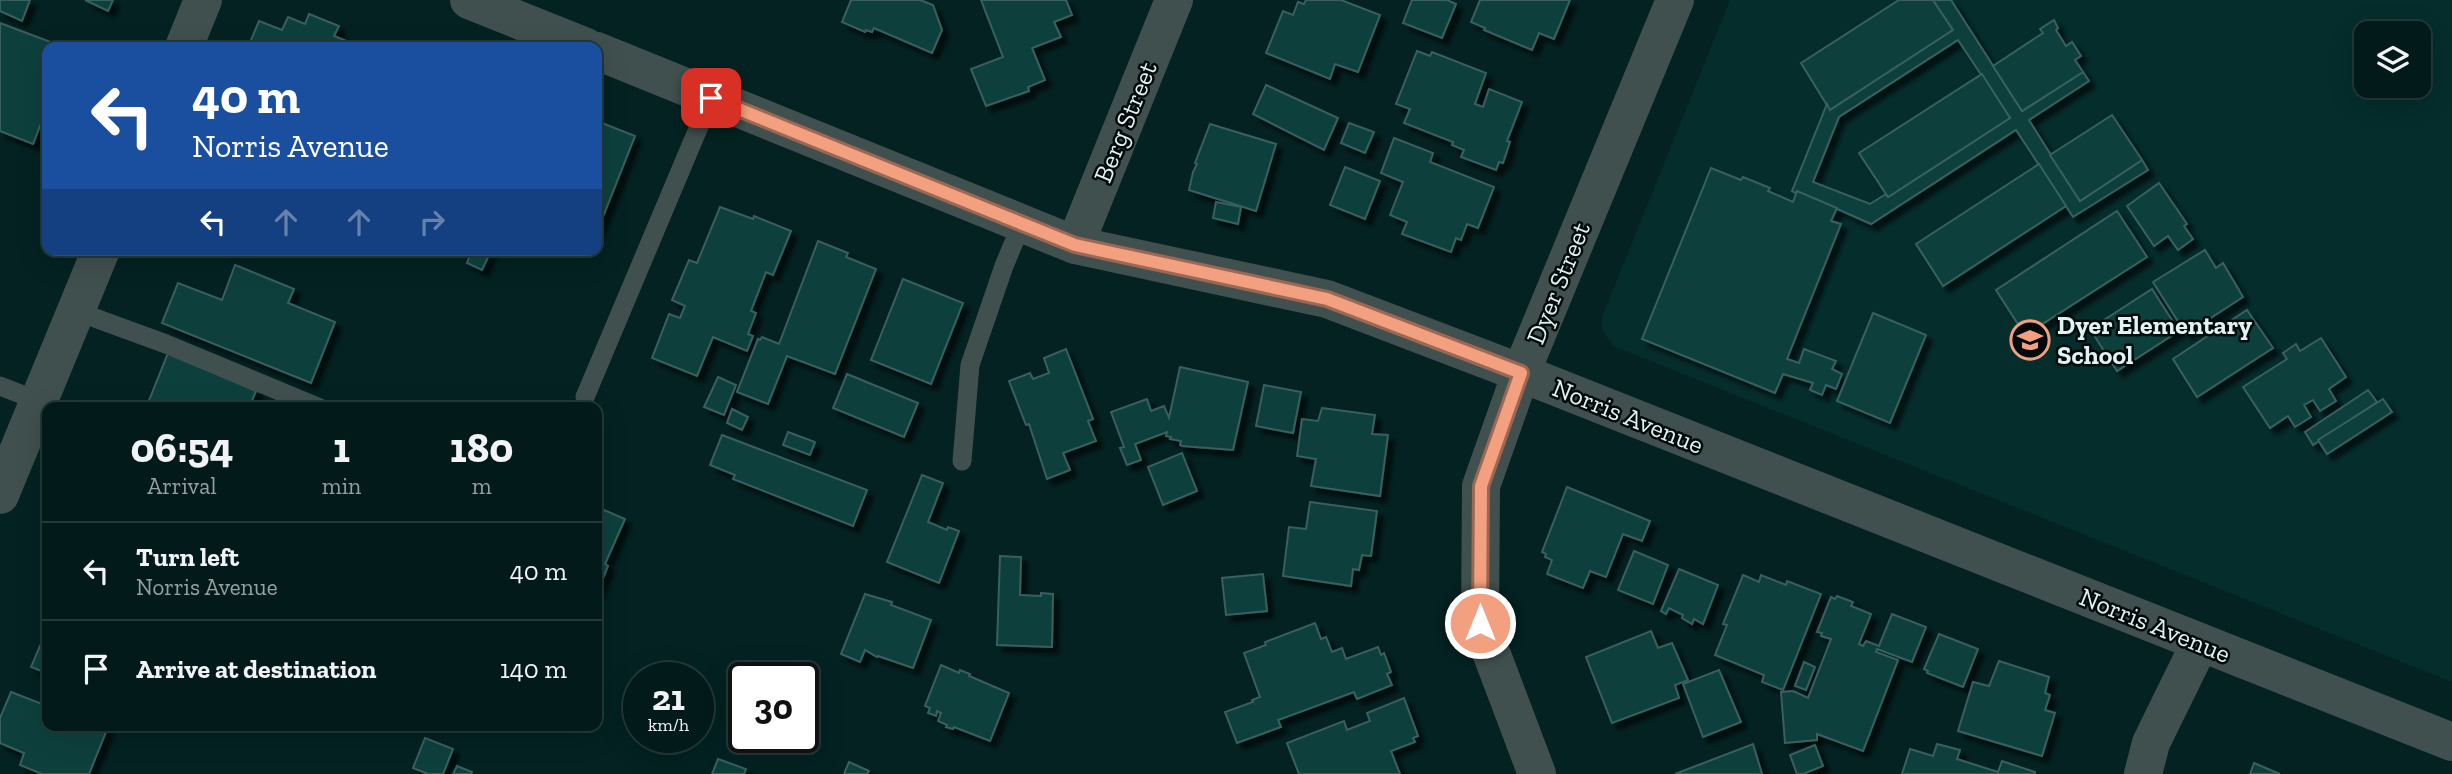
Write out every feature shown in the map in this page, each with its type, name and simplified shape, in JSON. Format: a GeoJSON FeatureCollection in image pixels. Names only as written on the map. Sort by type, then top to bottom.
{"type":"FeatureCollection","features":[{"type":"Feature","properties":{"kind":"street"},"geometry":{"type":"LineString","coordinates":[[186,42],[203,0]]}},
{"type":"Feature","properties":{"kind":"street"},"geometry":{"type":"LineString","coordinates":[[470,0],[574,42]]}},
{"type":"Feature","properties":{"kind":"street","name":"Berg Street"},"geometry":{"type":"LineString","coordinates":[[1075,245],[1174,0]]}},
{"type":"Feature","properties":{"kind":"street","name":"Dyer Street"},"geometry":{"type":"LineString","coordinates":[[1537,774],[1480,623],[1481,486],[1521,373],[1675,0]]}},
{"type":"Feature","properties":{"kind":"street","name":"Norris Avenue"},"geometry":{"type":"LineString","coordinates":[[602,53],[1075,245],[1327,299],[1521,373],[2452,742]]}},
{"type":"Feature","properties":{"kind":"street"},"geometry":{"type":"LineString","coordinates":[[0,495],[99,256]]}},
{"type":"Feature","properties":{"kind":"street"},"geometry":{"type":"LineString","coordinates":[[2143,774],[2151,743],[2200,643]]}},
{"type":"Feature","properties":{"kind":"lane"},"geometry":{"type":"LineString","coordinates":[[586,397],[711,98]]}},
{"type":"Feature","properties":{"kind":"lane"},"geometry":{"type":"LineString","coordinates":[[962,461],[970,365],[1004,266],[1022,223]]}},
{"type":"Feature","properties":{"kind":"lane"},"geometry":{"type":"LineString","coordinates":[[76,311],[166,344],[306,402]]}},
{"type":"Feature","properties":{"kind":"lane"},"geometry":{"type":"LineString","coordinates":[[0,386],[39,401]]}},
{"type":"Feature","properties":{"kind":"shaded area","name":"Dyer Elementary School"},"geometry":{"type":"Polygon","coordinates":[[[1730,0],[2452,0],[2452,682],[1613,346],[1601,323],[1730,0]]]}},
{"type":"Feature","properties":{"kind":"building"},"geometry":{"type":"Polygon","coordinates":[[[0,0],[30,0],[22,21],[0,11],[0,0]]]}},
{"type":"Feature","properties":{"kind":"building"},"geometry":{"type":"Polygon","coordinates":[[[85,0],[113,0],[108,11],[85,0]]]}},
{"type":"Feature","properties":{"kind":"building"},"geometry":{"type":"Polygon","coordinates":[[[851,0],[920,0],[933,5],[942,30],[932,53],[874,28],[872,32],[865,32],[842,22],[851,0]]]}},
{"type":"Feature","properties":{"kind":"building"},"geometry":{"type":"Polygon","coordinates":[[[981,0],[1066,0],[1072,15],[1054,22],[1061,37],[1032,48],[1045,80],[1028,87],[1029,91],[986,106],[971,69],[1003,57],[981,0]]]}},
{"type":"Feature","properties":{"kind":"building"},"geometry":{"type":"Polygon","coordinates":[[[1306,0],[1341,0],[1380,15],[1358,72],[1335,64],[1330,79],[1266,53],[1283,11],[1293,15],[1298,2],[1304,4],[1306,0]]]}},
{"type":"Feature","properties":{"kind":"building"},"geometry":{"type":"Polygon","coordinates":[[[1412,0],[1447,0],[1456,4],[1442,38],[1403,23],[1412,0]]]}},
{"type":"Feature","properties":{"kind":"building"},"geometry":{"type":"Polygon","coordinates":[[[1480,0],[1570,0],[1554,39],[1539,33],[1532,50],[1471,22],[1480,0]]]}},
{"type":"Feature","properties":{"kind":"building"},"geometry":{"type":"Polygon","coordinates":[[[1899,0],[1933,0],[1953,30],[1830,110],[1801,63],[1899,0]]]}},
{"type":"Feature","properties":{"kind":"building"},"geometry":{"type":"Polygon","coordinates":[[[1933,0],[1951,0],[2022,111],[2083,72],[2089,81],[2029,120],[2080,201],[2142,160],[2148,170],[2073,217],[2016,130],[1871,224],[1792,191],[1827,104],[1830,110],[1953,30],[1933,0]],[[1958,40],[1839,117],[1813,182],[1870,204],[1886,194],[1888,197],[2010,118],[1958,40]]]}},
{"type":"Feature","properties":{"kind":"building"},"geometry":{"type":"Polygon","coordinates":[[[309,14],[339,26],[334,36],[349,42],[250,42],[259,21],[282,30],[288,17],[305,24],[309,14]]]}},
{"type":"Feature","properties":{"kind":"building"},"geometry":{"type":"Polygon","coordinates":[[[2054,20],[2058,28],[2056,30],[2066,46],[2072,42],[2081,56],[2075,60],[2083,72],[2022,111],[1993,66],[2043,33],[2040,29],[2054,20]]]}},
{"type":"Feature","properties":{"kind":"building"},"geometry":{"type":"Polygon","coordinates":[[[0,23],[51,42],[42,42],[42,121],[33,144],[0,131],[0,23]]]}},
{"type":"Feature","properties":{"kind":"building"},"geometry":{"type":"Polygon","coordinates":[[[1417,51],[1430,56],[1432,52],[1486,73],[1475,104],[1483,107],[1489,89],[1522,102],[1507,141],[1510,142],[1503,163],[1499,162],[1496,170],[1461,157],[1464,150],[1452,145],[1453,142],[1404,123],[1410,109],[1396,104],[1417,51]]]}},
{"type":"Feature","properties":{"kind":"building"},"geometry":{"type":"Polygon","coordinates":[[[1982,74],[2010,118],[1888,197],[1859,153],[1982,74]]]}},
{"type":"Feature","properties":{"kind":"building"},"geometry":{"type":"Polygon","coordinates":[[[1266,85],[1338,118],[1324,150],[1253,114],[1266,85]]]}},
{"type":"Feature","properties":{"kind":"building"},"geometry":{"type":"Polygon","coordinates":[[[2112,115],[2142,160],[2080,201],[2050,155],[2112,115]]]}},
{"type":"Feature","properties":{"kind":"building"},"geometry":{"type":"Polygon","coordinates":[[[602,123],[635,136],[602,219],[602,123]]]}},
{"type":"Feature","properties":{"kind":"building"},"geometry":{"type":"Polygon","coordinates":[[[1349,123],[1374,132],[1365,153],[1341,143],[1349,123]]]}},
{"type":"Feature","properties":{"kind":"building"},"geometry":{"type":"Polygon","coordinates":[[[1210,124],[1276,144],[1256,211],[1189,190],[1197,164],[1195,163],[1210,124]]]}},
{"type":"Feature","properties":{"kind":"building"},"geometry":{"type":"Polygon","coordinates":[[[1394,138],[1433,153],[1430,162],[1494,187],[1478,228],[1467,224],[1461,240],[1456,238],[1451,252],[1402,234],[1407,222],[1390,215],[1403,182],[1381,173],[1394,138]]]}},
{"type":"Feature","properties":{"kind":"building"},"geometry":{"type":"Polygon","coordinates":[[[2039,164],[2066,206],[1943,286],[1916,244],[2039,164]]]}},
{"type":"Feature","properties":{"kind":"building"},"geometry":{"type":"Polygon","coordinates":[[[1345,167],[1380,181],[1365,219],[1330,205],[1345,167]]]}},
{"type":"Feature","properties":{"kind":"building"},"geometry":{"type":"Polygon","coordinates":[[[1711,168],[1770,188],[1768,191],[1793,202],[1797,191],[1837,208],[1831,221],[1841,224],[1787,359],[1799,363],[1804,349],[1836,361],[1832,369],[1842,374],[1836,389],[1826,385],[1822,395],[1810,390],[1813,383],[1783,374],[1775,393],[1642,339],[1711,168]]]}},
{"type":"Feature","properties":{"kind":"building"},"geometry":{"type":"Polygon","coordinates":[[[2159,183],[2187,224],[2184,226],[2193,239],[2178,250],[2168,236],[2154,246],[2127,206],[2159,183]]]}},
{"type":"Feature","properties":{"kind":"building"},"geometry":{"type":"Polygon","coordinates":[[[1216,202],[1241,207],[1238,224],[1213,218],[1216,202]]]}},
{"type":"Feature","properties":{"kind":"building"},"geometry":{"type":"Polygon","coordinates":[[[720,207],[753,219],[754,216],[791,231],[773,275],[766,272],[751,311],[756,313],[748,334],[753,336],[747,351],[713,337],[697,376],[652,358],[669,314],[680,318],[685,306],[672,300],[689,260],[697,263],[720,207]]]}},
{"type":"Feature","properties":{"kind":"building"},"geometry":{"type":"Polygon","coordinates":[[[2117,211],[2147,257],[2025,335],[1996,290],[2117,211]]]}},
{"type":"Feature","properties":{"kind":"building"},"geometry":{"type":"Polygon","coordinates":[[[818,241],[848,253],[846,257],[876,269],[835,374],[787,356],[768,404],[737,392],[758,339],[762,337],[779,344],[818,241]]]}},
{"type":"Feature","properties":{"kind":"building"},"geometry":{"type":"Polygon","coordinates":[[[2205,250],[2216,268],[2223,263],[2243,297],[2186,334],[2153,282],[2205,250]]]}},
{"type":"Feature","properties":{"kind":"building"},"geometry":{"type":"Polygon","coordinates":[[[470,256],[489,256],[482,270],[467,263],[470,256]]]}},
{"type":"Feature","properties":{"kind":"building"},"geometry":{"type":"Polygon","coordinates":[[[235,265],[294,289],[288,303],[335,322],[311,383],[162,323],[178,283],[222,300],[235,265]]]}},
{"type":"Feature","properties":{"kind":"building"},"geometry":{"type":"Polygon","coordinates":[[[903,279],[963,303],[931,384],[871,360],[903,279]]]}},
{"type":"Feature","properties":{"kind":"building"},"geometry":{"type":"Polygon","coordinates":[[[2152,289],[2179,331],[2117,371],[2090,329],[2152,289]]]}},
{"type":"Feature","properties":{"kind":"building"},"geometry":{"type":"Polygon","coordinates":[[[2247,310],[2273,348],[2197,397],[2173,359],[2247,310]]]}},
{"type":"Feature","properties":{"kind":"building"},"geometry":{"type":"Polygon","coordinates":[[[1873,313],[1926,335],[1890,423],[1837,401],[1873,313]]]}},
{"type":"Feature","properties":{"kind":"building"},"geometry":{"type":"Polygon","coordinates":[[[2321,338],[2346,377],[2329,389],[2336,401],[2320,411],[2313,400],[2304,405],[2311,417],[2295,427],[2288,416],[2270,428],[2243,387],[2287,359],[2283,353],[2296,344],[2300,351],[2321,338]]]}},
{"type":"Feature","properties":{"kind":"building"},"geometry":{"type":"Polygon","coordinates":[[[1066,349],[1093,419],[1088,421],[1096,441],[1063,453],[1070,470],[1047,479],[1029,424],[1026,425],[1009,381],[1030,373],[1033,379],[1049,373],[1044,358],[1066,349]]]}},
{"type":"Feature","properties":{"kind":"building"},"geometry":{"type":"Polygon","coordinates":[[[168,353],[256,391],[251,402],[148,402],[168,353]]]}},
{"type":"Feature","properties":{"kind":"building"},"geometry":{"type":"Polygon","coordinates":[[[1180,367],[1248,382],[1233,450],[1182,446],[1181,441],[1166,436],[1167,432],[1135,444],[1141,460],[1127,465],[1120,448],[1124,447],[1111,412],[1147,399],[1151,411],[1164,406],[1169,418],[1180,367]]]}},
{"type":"Feature","properties":{"kind":"building"},"geometry":{"type":"Polygon","coordinates":[[[847,374],[918,403],[904,437],[833,408],[847,374]]]}},
{"type":"Feature","properties":{"kind":"building"},"geometry":{"type":"Polygon","coordinates":[[[718,377],[736,385],[724,415],[704,407],[718,377]]]}},
{"type":"Feature","properties":{"kind":"building"},"geometry":{"type":"Polygon","coordinates":[[[1264,385],[1301,392],[1293,433],[1256,426],[1264,385]]]}},
{"type":"Feature","properties":{"kind":"building"},"geometry":{"type":"Polygon","coordinates":[[[2368,390],[2377,402],[2313,445],[2305,432],[2368,390]]]}},
{"type":"Feature","properties":{"kind":"building"},"geometry":{"type":"Polygon","coordinates":[[[2383,399],[2392,412],[2327,454],[2318,440],[2383,399]]]}},
{"type":"Feature","properties":{"kind":"building"},"geometry":{"type":"Polygon","coordinates":[[[1322,408],[1375,415],[1372,434],[1388,435],[1380,496],[1311,486],[1316,459],[1297,456],[1302,419],[1318,421],[1322,408]]]}},
{"type":"Feature","properties":{"kind":"building"},"geometry":{"type":"Polygon","coordinates":[[[732,409],[748,417],[742,430],[727,423],[732,409]]]}},
{"type":"Feature","properties":{"kind":"building"},"geometry":{"type":"Polygon","coordinates":[[[788,432],[815,442],[810,455],[783,445],[788,432]]]}},
{"type":"Feature","properties":{"kind":"building"},"geometry":{"type":"Polygon","coordinates":[[[722,435],[867,490],[853,526],[733,479],[735,475],[710,465],[722,435]]]}},
{"type":"Feature","properties":{"kind":"building"},"geometry":{"type":"Polygon","coordinates":[[[1182,453],[1197,491],[1163,505],[1148,467],[1182,453]]]}},
{"type":"Feature","properties":{"kind":"building"},"geometry":{"type":"Polygon","coordinates":[[[922,475],[943,483],[928,522],[947,530],[948,527],[959,531],[939,583],[887,562],[922,475]]]}},
{"type":"Feature","properties":{"kind":"building"},"geometry":{"type":"Polygon","coordinates":[[[1567,487],[1650,521],[1642,541],[1623,534],[1606,577],[1590,571],[1583,588],[1547,574],[1552,560],[1542,552],[1567,487]]]}},
{"type":"Feature","properties":{"kind":"building"},"geometry":{"type":"Polygon","coordinates":[[[1310,502],[1377,511],[1371,556],[1362,555],[1359,570],[1353,569],[1351,586],[1283,576],[1289,527],[1306,529],[1310,502]]]}},
{"type":"Feature","properties":{"kind":"building"},"geometry":{"type":"Polygon","coordinates":[[[602,509],[625,519],[605,564],[608,566],[602,581],[602,509]]]}},
{"type":"Feature","properties":{"kind":"building"},"geometry":{"type":"Polygon","coordinates":[[[1634,551],[1668,565],[1653,604],[1618,590],[1634,551]]]}},
{"type":"Feature","properties":{"kind":"building"},"geometry":{"type":"Polygon","coordinates":[[[1000,556],[1021,557],[1020,595],[1053,594],[1052,647],[997,645],[1000,556]]]}},
{"type":"Feature","properties":{"kind":"building"},"geometry":{"type":"Polygon","coordinates":[[[1679,569],[1718,585],[1703,624],[1694,619],[1692,624],[1682,618],[1683,615],[1669,608],[1666,614],[1661,611],[1679,569]]]}},
{"type":"Feature","properties":{"kind":"building"},"geometry":{"type":"Polygon","coordinates":[[[1263,574],[1267,611],[1226,615],[1222,578],[1263,574]]]}},
{"type":"Feature","properties":{"kind":"building"},"geometry":{"type":"Polygon","coordinates":[[[1743,575],[1759,582],[1761,575],[1786,585],[1787,581],[1821,594],[1783,690],[1762,682],[1764,675],[1715,655],[1727,625],[1723,624],[1743,575]]]}},
{"type":"Feature","properties":{"kind":"building"},"geometry":{"type":"Polygon","coordinates":[[[865,594],[892,602],[891,605],[931,620],[913,668],[877,657],[865,650],[860,662],[841,654],[865,594]]]}},
{"type":"Feature","properties":{"kind":"building"},"geometry":{"type":"Polygon","coordinates":[[[1837,596],[1853,602],[1851,606],[1871,614],[1859,644],[1863,646],[1866,641],[1879,646],[1892,614],[1926,627],[1912,662],[1877,649],[1876,652],[1898,660],[1863,751],[1817,734],[1817,740],[1785,743],[1781,692],[1793,691],[1808,698],[1831,639],[1817,632],[1831,597],[1835,599],[1837,596]]]}},
{"type":"Feature","properties":{"kind":"building"},"geometry":{"type":"Polygon","coordinates":[[[1315,623],[1321,639],[1326,637],[1332,652],[1342,648],[1346,659],[1378,647],[1381,655],[1384,653],[1391,672],[1387,674],[1392,685],[1357,699],[1354,692],[1278,720],[1281,727],[1237,743],[1225,712],[1260,697],[1244,653],[1315,623]]]}},
{"type":"Feature","properties":{"kind":"building"},"geometry":{"type":"Polygon","coordinates":[[[1651,631],[1658,648],[1672,643],[1688,680],[1675,685],[1679,698],[1612,723],[1586,657],[1651,631]]]}},
{"type":"Feature","properties":{"kind":"building"},"geometry":{"type":"Polygon","coordinates":[[[1939,634],[1978,649],[1963,687],[1927,673],[1924,669],[1939,634]]]}},
{"type":"Feature","properties":{"kind":"building"},"geometry":{"type":"Polygon","coordinates":[[[42,641],[42,671],[31,667],[42,641]]]}},
{"type":"Feature","properties":{"kind":"building"},"geometry":{"type":"Polygon","coordinates":[[[1999,661],[2049,677],[2045,693],[2050,695],[2045,710],[2055,713],[2042,756],[1958,731],[1973,682],[1989,686],[1999,661]]]}},
{"type":"Feature","properties":{"kind":"building"},"geometry":{"type":"Polygon","coordinates":[[[1804,662],[1815,667],[1806,690],[1795,686],[1804,662]]]}},
{"type":"Feature","properties":{"kind":"building"},"geometry":{"type":"Polygon","coordinates":[[[941,665],[959,673],[960,670],[970,674],[969,676],[1009,693],[990,741],[954,727],[946,727],[947,725],[938,721],[941,713],[937,711],[936,716],[928,713],[930,708],[925,706],[941,665]]]}},
{"type":"Feature","properties":{"kind":"building"},"geometry":{"type":"Polygon","coordinates":[[[1719,670],[1741,722],[1703,737],[1683,684],[1719,670]]]}},
{"type":"Feature","properties":{"kind":"building"},"geometry":{"type":"Polygon","coordinates":[[[11,692],[42,704],[42,731],[106,731],[89,774],[42,774],[20,765],[24,753],[0,743],[0,718],[11,692]]]}},
{"type":"Feature","properties":{"kind":"building"},"geometry":{"type":"Polygon","coordinates":[[[1404,698],[1418,736],[1413,738],[1415,742],[1391,751],[1400,774],[1299,774],[1287,743],[1344,721],[1347,730],[1370,721],[1367,713],[1404,698]]]}},
{"type":"Feature","properties":{"kind":"building"},"geometry":{"type":"Polygon","coordinates":[[[425,738],[453,749],[443,774],[428,774],[413,768],[425,738]]]}},
{"type":"Feature","properties":{"kind":"building"},"geometry":{"type":"Polygon","coordinates":[[[1753,744],[1762,774],[1675,774],[1753,744]]]}},
{"type":"Feature","properties":{"kind":"building"},"geometry":{"type":"Polygon","coordinates":[[[1937,744],[1960,750],[1957,759],[1998,772],[2002,761],[2035,774],[1902,774],[1910,749],[1933,756],[1937,744]]]}},
{"type":"Feature","properties":{"kind":"building"},"geometry":{"type":"Polygon","coordinates":[[[1815,745],[1823,766],[1797,774],[1790,755],[1815,745]]]}},
{"type":"Feature","properties":{"kind":"building"},"geometry":{"type":"Polygon","coordinates":[[[718,759],[746,769],[744,774],[712,774],[718,759]]]}},
{"type":"Feature","properties":{"kind":"building"},"geometry":{"type":"Polygon","coordinates":[[[849,762],[869,771],[867,774],[844,774],[849,762]]]}},
{"type":"Feature","properties":{"kind":"building"},"geometry":{"type":"Polygon","coordinates":[[[2254,763],[2280,774],[2250,774],[2254,763]]]}},
{"type":"Feature","properties":{"kind":"building"},"geometry":{"type":"Polygon","coordinates":[[[457,766],[472,772],[453,774],[457,766]]]}},
{"type":"Feature","properties":{"kind":"place","name":"Dyer Elementary School"},"geometry":{"type":"Point","coordinates":[2030,340]}},
{"type":"Feature","properties":{"kind":"route"},"geometry":{"type":"LineString","coordinates":[[711,98],[1075,245],[1327,299],[1521,373],[1481,486],[1480,623]]}}]}
